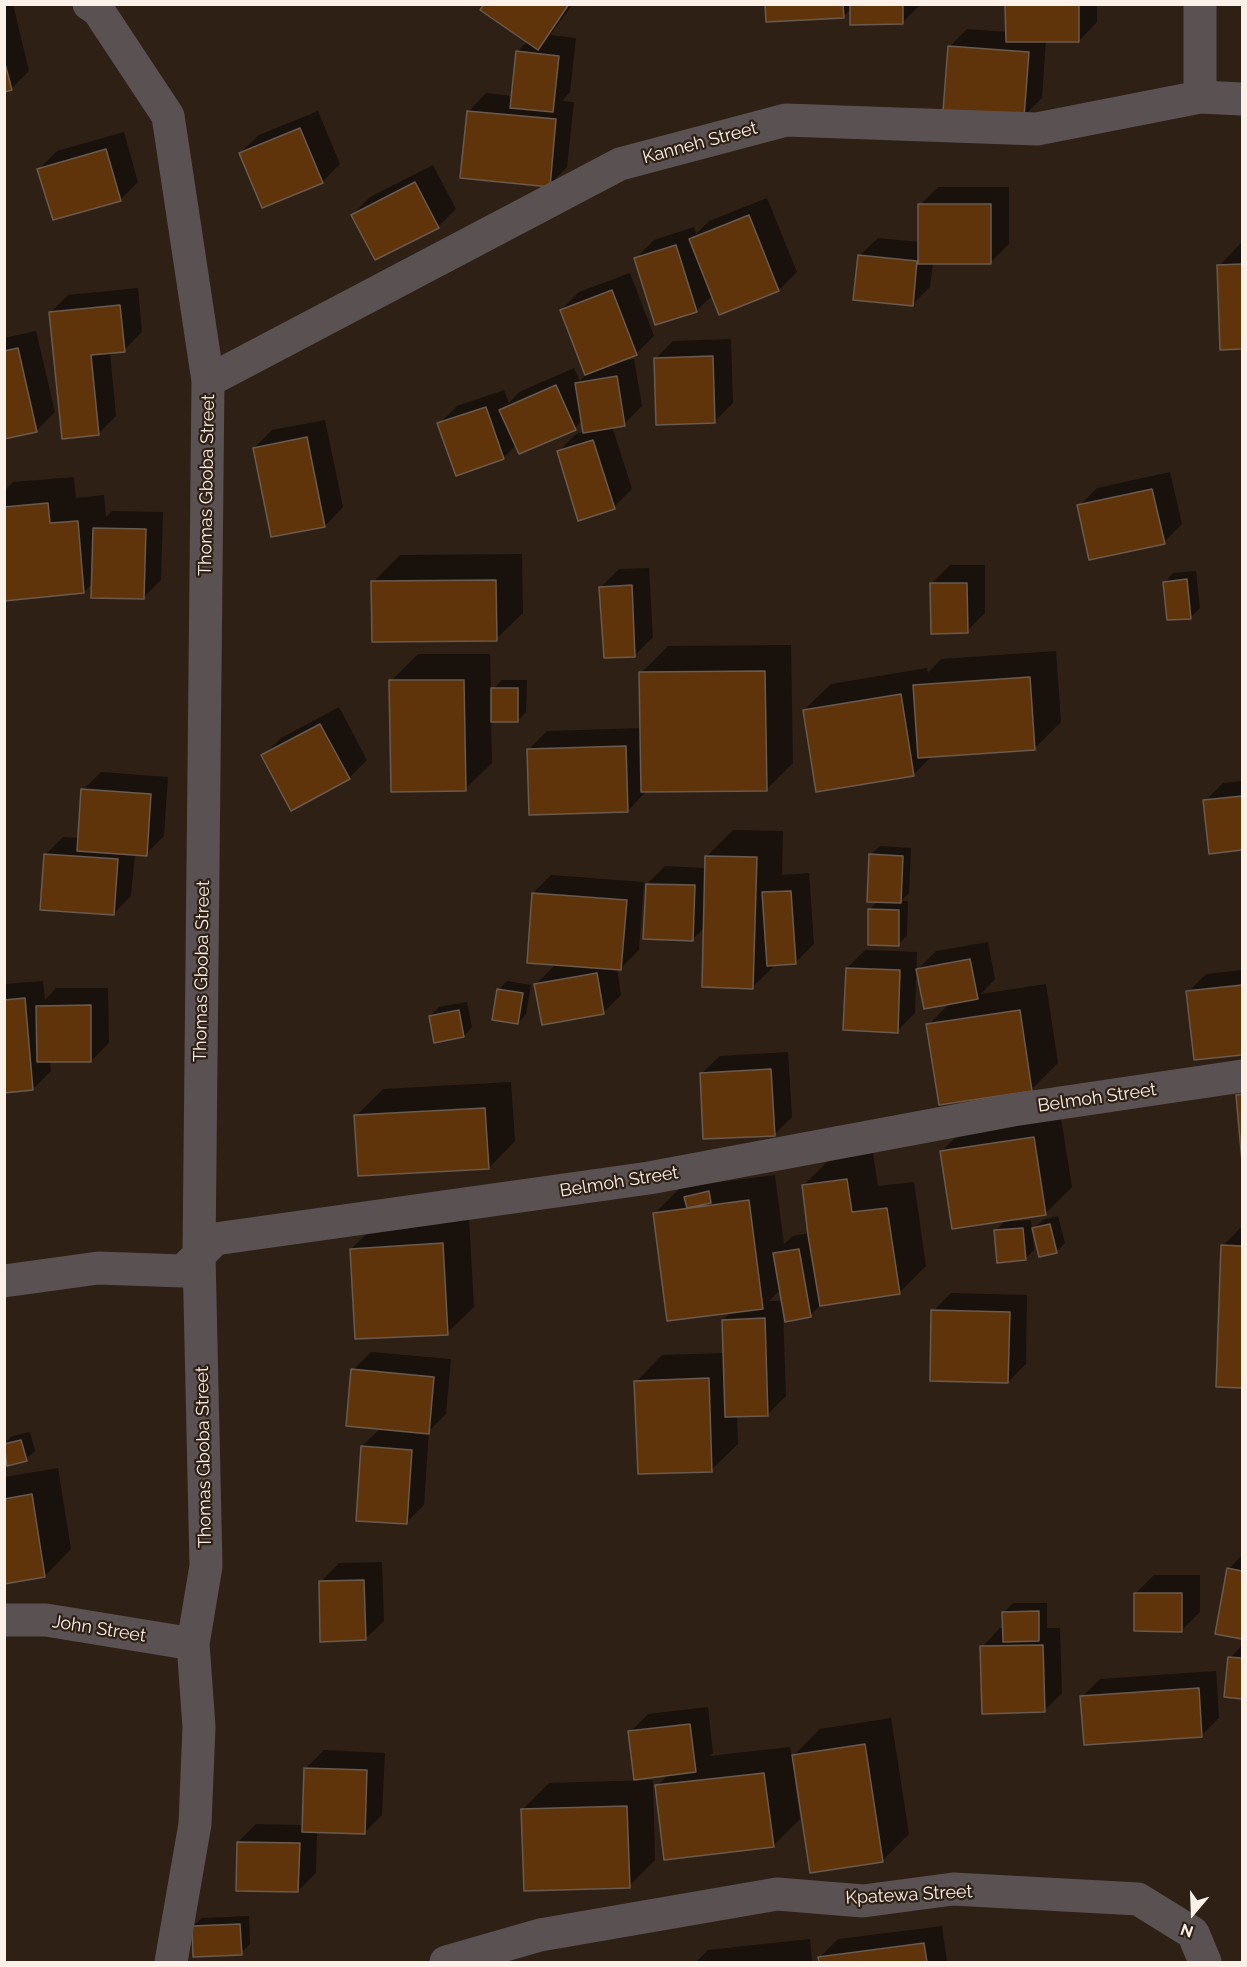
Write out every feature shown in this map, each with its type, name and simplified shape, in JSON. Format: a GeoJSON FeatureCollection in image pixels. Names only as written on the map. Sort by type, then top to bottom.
{"type":"FeatureCollection","features":[{"type":"Feature","properties":{"kind":"street","name":"Thomas Gboba Street"},"geometry":{"type":"LineString","coordinates":[[89,4],[98,10],[168,117],[208,381],[199,1254],[206,1566],[193,1644],[198,1727],[195,1824],[171,1962]]}},
{"type":"Feature","properties":{"kind":"street"},"geometry":{"type":"LineString","coordinates":[[1200,4],[1200,97]]}},
{"type":"Feature","properties":{"kind":"street","name":"Kanneh Street"},"geometry":{"type":"LineString","coordinates":[[208,381],[620,165],[786,120],[1037,129],[1200,97],[1242,99]]}},
{"type":"Feature","properties":{"kind":"street","name":"Belmoh Street"},"geometry":{"type":"LineString","coordinates":[[4,1281],[98,1268],[183,1271],[215,1239],[649,1178],[1013,1110],[1242,1076]]}},
{"type":"Feature","properties":{"kind":"street","name":"John Street"},"geometry":{"type":"LineString","coordinates":[[4,1620],[46,1620],[193,1644]]}},
{"type":"Feature","properties":{"kind":"street","name":"Kpatewa Street"},"geometry":{"type":"LineString","coordinates":[[446,1962],[540,1935],[777,1894],[863,1901],[953,1889],[1138,1899],[1193,1933],[1205,1962]]}},
{"type":"Feature","properties":{"kind":"building"},"geometry":{"type":"Polygon","coordinates":[[[484,4],[569,4],[538,50],[480,10],[484,4]]]}},
{"type":"Feature","properties":{"kind":"building"},"geometry":{"type":"Polygon","coordinates":[[[765,4],[843,4],[844,18],[766,22],[765,4]]]}},
{"type":"Feature","properties":{"kind":"building"},"geometry":{"type":"Polygon","coordinates":[[[850,4],[903,4],[903,24],[850,25],[850,4]]]}},
{"type":"Feature","properties":{"kind":"building"},"geometry":{"type":"Polygon","coordinates":[[[1005,4],[1079,4],[1079,42],[1006,42],[1005,4]]]}},
{"type":"Feature","properties":{"kind":"building"},"geometry":{"type":"Polygon","coordinates":[[[948,46],[1029,52],[1024,117],[943,111],[948,46]]]}},
{"type":"Feature","properties":{"kind":"building"},"geometry":{"type":"Polygon","coordinates":[[[516,51],[559,56],[553,112],[510,108],[516,51]]]}},
{"type":"Feature","properties":{"kind":"building"},"geometry":{"type":"Polygon","coordinates":[[[4,60],[12,90],[4,92],[4,60]]]}},
{"type":"Feature","properties":{"kind":"building"},"geometry":{"type":"Polygon","coordinates":[[[467,111],[556,119],[550,187],[460,178],[467,111]]]}},
{"type":"Feature","properties":{"kind":"building"},"geometry":{"type":"Polygon","coordinates":[[[300,128],[323,183],[262,208],[239,153],[300,128]]]}},
{"type":"Feature","properties":{"kind":"building"},"geometry":{"type":"Polygon","coordinates":[[[106,149],[121,201],[53,220],[37,169],[106,149]]]}},
{"type":"Feature","properties":{"kind":"building"},"geometry":{"type":"Polygon","coordinates":[[[415,182],[439,228],[375,260],[351,215],[415,182]]]}},
{"type":"Feature","properties":{"kind":"building"},"geometry":{"type":"Polygon","coordinates":[[[918,204],[991,204],[991,264],[918,264],[918,204]]]}},
{"type":"Feature","properties":{"kind":"building"},"geometry":{"type":"Polygon","coordinates":[[[749,215],[779,291],[719,315],[689,239],[749,215]]]}},
{"type":"Feature","properties":{"kind":"building"},"geometry":{"type":"Polygon","coordinates":[[[676,245],[697,312],[655,325],[634,258],[676,245]]]}},
{"type":"Feature","properties":{"kind":"building"},"geometry":{"type":"Polygon","coordinates":[[[858,255],[917,261],[913,306],[853,300],[858,255]]]}},
{"type":"Feature","properties":{"kind":"building"},"geometry":{"type":"Polygon","coordinates":[[[1242,264],[1242,349],[1220,350],[1217,265],[1242,264]]]}},
{"type":"Feature","properties":{"kind":"building"},"geometry":{"type":"Polygon","coordinates":[[[612,290],[637,355],[585,375],[560,310],[612,290]]]}},
{"type":"Feature","properties":{"kind":"building"},"geometry":{"type":"Polygon","coordinates":[[[120,305],[125,352],[91,355],[99,435],[62,439],[49,312],[120,305]]]}},
{"type":"Feature","properties":{"kind":"building"},"geometry":{"type":"Polygon","coordinates":[[[18,348],[37,432],[4,439],[4,351],[18,348]]]}},
{"type":"Feature","properties":{"kind":"building"},"geometry":{"type":"Polygon","coordinates":[[[713,356],[715,423],[656,425],[654,358],[713,356]]]}},
{"type":"Feature","properties":{"kind":"building"},"geometry":{"type":"Polygon","coordinates":[[[617,376],[625,426],[583,433],[575,383],[617,376]]]}},
{"type":"Feature","properties":{"kind":"building"},"geometry":{"type":"Polygon","coordinates":[[[556,385],[576,430],[519,454],[499,410],[556,385]]]}},
{"type":"Feature","properties":{"kind":"building"},"geometry":{"type":"Polygon","coordinates":[[[486,407],[504,459],[456,476],[437,423],[486,407]]]}},
{"type":"Feature","properties":{"kind":"building"},"geometry":{"type":"Polygon","coordinates":[[[307,437],[325,527],[271,537],[253,448],[307,437]]]}},
{"type":"Feature","properties":{"kind":"building"},"geometry":{"type":"Polygon","coordinates":[[[593,440],[615,509],[578,521],[557,451],[593,440]]]}},
{"type":"Feature","properties":{"kind":"building"},"geometry":{"type":"Polygon","coordinates":[[[1152,489],[1165,544],[1089,560],[1077,505],[1152,489]]]}},
{"type":"Feature","properties":{"kind":"building"},"geometry":{"type":"Polygon","coordinates":[[[48,503],[50,523],[78,521],[84,593],[4,601],[4,507],[48,503]]]}},
{"type":"Feature","properties":{"kind":"building"},"geometry":{"type":"Polygon","coordinates":[[[93,528],[146,529],[144,599],[91,598],[93,528]]]}},
{"type":"Feature","properties":{"kind":"building"},"geometry":{"type":"Polygon","coordinates":[[[1187,579],[1191,619],[1167,620],[1163,582],[1187,579]]]}},
{"type":"Feature","properties":{"kind":"building"},"geometry":{"type":"Polygon","coordinates":[[[496,580],[497,641],[372,642],[371,581],[496,580]]]}},
{"type":"Feature","properties":{"kind":"building"},"geometry":{"type":"Polygon","coordinates":[[[930,583],[967,583],[968,633],[931,634],[930,583]]]}},
{"type":"Feature","properties":{"kind":"building"},"geometry":{"type":"Polygon","coordinates":[[[632,585],[635,657],[604,658],[599,587],[632,585]]]}},
{"type":"Feature","properties":{"kind":"building"},"geometry":{"type":"Polygon","coordinates":[[[765,671],[767,791],[641,792],[639,672],[765,671]]]}},
{"type":"Feature","properties":{"kind":"building"},"geometry":{"type":"Polygon","coordinates":[[[1030,677],[1035,750],[918,758],[913,685],[1030,677]]]}},
{"type":"Feature","properties":{"kind":"building"},"geometry":{"type":"Polygon","coordinates":[[[389,680],[464,680],[466,791],[391,792],[389,680]]]}},
{"type":"Feature","properties":{"kind":"building"},"geometry":{"type":"Polygon","coordinates":[[[491,688],[518,688],[518,722],[491,722],[491,688]]]}},
{"type":"Feature","properties":{"kind":"building"},"geometry":{"type":"Polygon","coordinates":[[[901,694],[914,776],[816,792],[803,710],[901,694]]]}},
{"type":"Feature","properties":{"kind":"building"},"geometry":{"type":"Polygon","coordinates":[[[320,724],[350,779],[291,811],[261,755],[320,724]]]}},
{"type":"Feature","properties":{"kind":"building"},"geometry":{"type":"Polygon","coordinates":[[[626,746],[628,812],[529,815],[527,749],[626,746]]]}},
{"type":"Feature","properties":{"kind":"building"},"geometry":{"type":"Polygon","coordinates":[[[81,789],[151,794],[147,856],[77,851],[81,789]]]}},
{"type":"Feature","properties":{"kind":"building"},"geometry":{"type":"Polygon","coordinates":[[[1242,796],[1242,850],[1209,854],[1203,800],[1242,796]]]}},
{"type":"Feature","properties":{"kind":"building"},"geometry":{"type":"Polygon","coordinates":[[[44,854],[118,859],[114,915],[40,910],[44,854]]]}},
{"type":"Feature","properties":{"kind":"building"},"geometry":{"type":"Polygon","coordinates":[[[869,854],[903,856],[901,903],[867,902],[869,854]]]}},
{"type":"Feature","properties":{"kind":"building"},"geometry":{"type":"Polygon","coordinates":[[[705,856],[757,857],[753,989],[702,987],[705,856]]]}},
{"type":"Feature","properties":{"kind":"building"},"geometry":{"type":"Polygon","coordinates":[[[646,884],[695,885],[693,941],[643,939],[646,884]]]}},
{"type":"Feature","properties":{"kind":"building"},"geometry":{"type":"Polygon","coordinates":[[[791,891],[796,964],[767,966],[762,892],[791,891]]]}},
{"type":"Feature","properties":{"kind":"building"},"geometry":{"type":"Polygon","coordinates":[[[532,893],[627,900],[621,970],[527,963],[532,893]]]}},
{"type":"Feature","properties":{"kind":"building"},"geometry":{"type":"Polygon","coordinates":[[[868,909],[899,910],[899,946],[868,945],[868,909]]]}},
{"type":"Feature","properties":{"kind":"building"},"geometry":{"type":"Polygon","coordinates":[[[970,959],[978,999],[924,1009],[916,969],[970,959]]]}},
{"type":"Feature","properties":{"kind":"building"},"geometry":{"type":"Polygon","coordinates":[[[846,968],[900,970],[898,1033],[843,1030],[846,968]]]}},
{"type":"Feature","properties":{"kind":"building"},"geometry":{"type":"Polygon","coordinates":[[[597,973],[604,1014],[542,1025],[534,984],[597,973]]]}},
{"type":"Feature","properties":{"kind":"building"},"geometry":{"type":"Polygon","coordinates":[[[1242,985],[1242,1055],[1194,1060],[1186,991],[1242,985]]]}},
{"type":"Feature","properties":{"kind":"building"},"geometry":{"type":"Polygon","coordinates":[[[497,989],[523,993],[518,1024],[492,1020],[497,989]]]}},
{"type":"Feature","properties":{"kind":"building"},"geometry":{"type":"Polygon","coordinates":[[[25,998],[33,1090],[4,1093],[4,1000],[25,998]]]}},
{"type":"Feature","properties":{"kind":"building"},"geometry":{"type":"Polygon","coordinates":[[[91,1005],[91,1062],[37,1062],[36,1006],[91,1005]]]}},
{"type":"Feature","properties":{"kind":"building"},"geometry":{"type":"Polygon","coordinates":[[[459,1010],[464,1037],[434,1043],[429,1016],[459,1010]]]}},
{"type":"Feature","properties":{"kind":"building"},"geometry":{"type":"Polygon","coordinates":[[[1020,1010],[1032,1091],[939,1105],[926,1024],[1020,1010]]]}},
{"type":"Feature","properties":{"kind":"building"},"geometry":{"type":"Polygon","coordinates":[[[771,1069],[775,1136],[703,1139],[700,1073],[771,1069]]]}},
{"type":"Feature","properties":{"kind":"building"},"geometry":{"type":"Polygon","coordinates":[[[1242,1094],[1242,1162],[1236,1095],[1242,1094]]]}},
{"type":"Feature","properties":{"kind":"building"},"geometry":{"type":"Polygon","coordinates":[[[485,1108],[489,1169],[358,1176],[354,1115],[485,1108]]]}},
{"type":"Feature","properties":{"kind":"building"},"geometry":{"type":"Polygon","coordinates":[[[1034,1137],[1046,1215],[952,1229],[940,1151],[1034,1137]]]}},
{"type":"Feature","properties":{"kind":"building"},"geometry":{"type":"Polygon","coordinates":[[[847,1179],[852,1212],[887,1208],[900,1294],[820,1306],[802,1185],[847,1179]]]}},
{"type":"Feature","properties":{"kind":"building"},"geometry":{"type":"Polygon","coordinates":[[[709,1191],[711,1203],[687,1208],[684,1197],[709,1191]]]}},
{"type":"Feature","properties":{"kind":"building"},"geometry":{"type":"Polygon","coordinates":[[[749,1200],[763,1309],[667,1321],[653,1213],[749,1200]]]}},
{"type":"Feature","properties":{"kind":"building"},"geometry":{"type":"Polygon","coordinates":[[[1050,1224],[1057,1253],[1039,1257],[1032,1228],[1050,1224]]]}},
{"type":"Feature","properties":{"kind":"building"},"geometry":{"type":"Polygon","coordinates":[[[1023,1228],[1026,1260],[997,1263],[994,1230],[1023,1228]]]}},
{"type":"Feature","properties":{"kind":"building"},"geometry":{"type":"Polygon","coordinates":[[[443,1243],[448,1335],[355,1339],[350,1249],[443,1243]]]}},
{"type":"Feature","properties":{"kind":"building"},"geometry":{"type":"Polygon","coordinates":[[[1221,1245],[1242,1246],[1242,1388],[1216,1387],[1221,1245]]]}},
{"type":"Feature","properties":{"kind":"building"},"geometry":{"type":"Polygon","coordinates":[[[799,1249],[811,1317],[785,1322],[773,1253],[799,1249]]]}},
{"type":"Feature","properties":{"kind":"building"},"geometry":{"type":"Polygon","coordinates":[[[931,1310],[1010,1312],[1008,1383],[930,1381],[931,1310]]]}},
{"type":"Feature","properties":{"kind":"building"},"geometry":{"type":"Polygon","coordinates":[[[765,1318],[768,1416],[725,1417],[722,1320],[765,1318]]]}},
{"type":"Feature","properties":{"kind":"building"},"geometry":{"type":"Polygon","coordinates":[[[351,1369],[434,1377],[429,1434],[346,1426],[351,1369]]]}},
{"type":"Feature","properties":{"kind":"building"},"geometry":{"type":"Polygon","coordinates":[[[709,1378],[712,1472],[638,1474],[634,1381],[709,1378]]]}},
{"type":"Feature","properties":{"kind":"building"},"geometry":{"type":"Polygon","coordinates":[[[21,1440],[27,1461],[7,1466],[4,1444],[21,1440]]]}},
{"type":"Feature","properties":{"kind":"building"},"geometry":{"type":"Polygon","coordinates":[[[361,1446],[412,1450],[407,1524],[356,1521],[361,1446]]]}},
{"type":"Feature","properties":{"kind":"building"},"geometry":{"type":"Polygon","coordinates":[[[32,1494],[45,1577],[4,1584],[4,1499],[32,1494]]]}},
{"type":"Feature","properties":{"kind":"building"},"geometry":{"type":"Polygon","coordinates":[[[1227,1568],[1242,1571],[1242,1639],[1215,1634],[1227,1568]]]}},
{"type":"Feature","properties":{"kind":"building"},"geometry":{"type":"Polygon","coordinates":[[[364,1580],[366,1640],[320,1642],[319,1581],[364,1580]]]}},
{"type":"Feature","properties":{"kind":"building"},"geometry":{"type":"Polygon","coordinates":[[[1134,1593],[1182,1593],[1182,1632],[1134,1631],[1134,1593]]]}},
{"type":"Feature","properties":{"kind":"building"},"geometry":{"type":"Polygon","coordinates":[[[1039,1611],[1039,1641],[1003,1642],[1002,1612],[1039,1611]]]}},
{"type":"Feature","properties":{"kind":"building"},"geometry":{"type":"Polygon","coordinates":[[[1043,1645],[1045,1712],[982,1714],[980,1646],[1043,1645]]]}},
{"type":"Feature","properties":{"kind":"building"},"geometry":{"type":"Polygon","coordinates":[[[1228,1657],[1242,1658],[1242,1699],[1224,1697],[1228,1657]]]}},
{"type":"Feature","properties":{"kind":"building"},"geometry":{"type":"Polygon","coordinates":[[[1199,1688],[1202,1737],[1084,1745],[1080,1696],[1199,1688]]]}},
{"type":"Feature","properties":{"kind":"building"},"geometry":{"type":"Polygon","coordinates":[[[690,1724],[696,1772],[634,1780],[628,1731],[690,1724]]]}},
{"type":"Feature","properties":{"kind":"building"},"geometry":{"type":"Polygon","coordinates":[[[865,1744],[883,1862],[810,1873],[792,1755],[865,1744]]]}},
{"type":"Feature","properties":{"kind":"building"},"geometry":{"type":"Polygon","coordinates":[[[304,1768],[367,1770],[365,1834],[302,1832],[304,1768]]]}},
{"type":"Feature","properties":{"kind":"building"},"geometry":{"type":"Polygon","coordinates":[[[764,1773],[774,1847],[664,1860],[655,1785],[764,1773]]]}},
{"type":"Feature","properties":{"kind":"building"},"geometry":{"type":"Polygon","coordinates":[[[627,1806],[630,1888],[524,1891],[521,1809],[627,1806]]]}},
{"type":"Feature","properties":{"kind":"building"},"geometry":{"type":"Polygon","coordinates":[[[237,1842],[300,1843],[298,1892],[236,1891],[237,1842]]]}},
{"type":"Feature","properties":{"kind":"building"},"geometry":{"type":"Polygon","coordinates":[[[240,1924],[242,1955],[193,1957],[192,1926],[240,1924]]]}},
{"type":"Feature","properties":{"kind":"building"},"geometry":{"type":"Polygon","coordinates":[[[924,1943],[927,1962],[819,1962],[818,1957],[924,1943]]]}}]}
